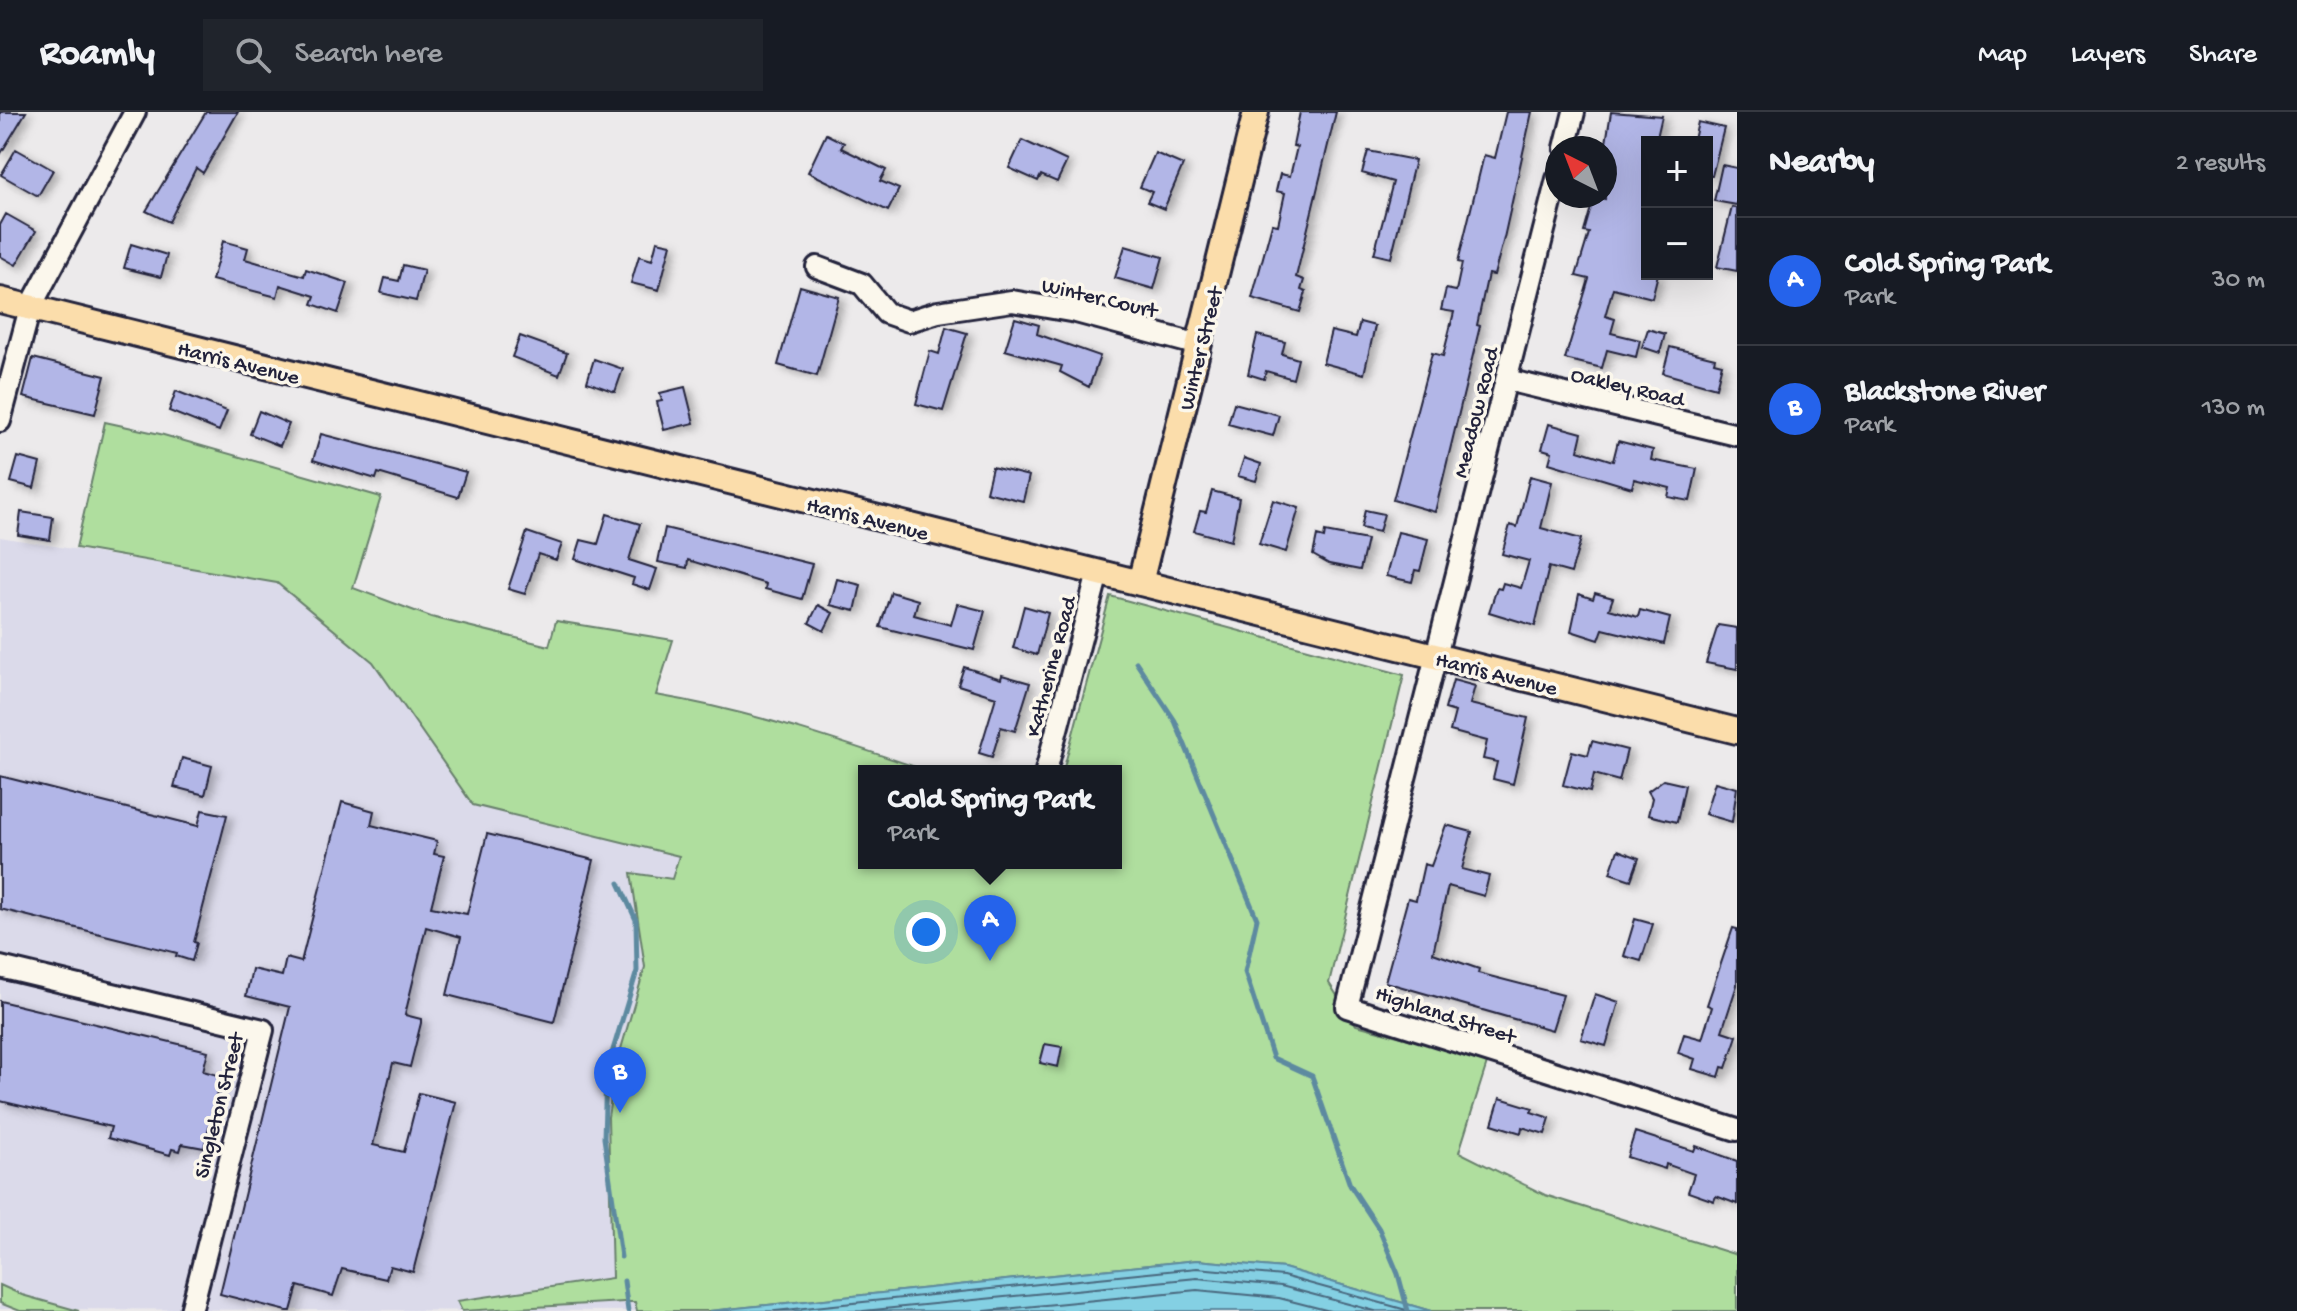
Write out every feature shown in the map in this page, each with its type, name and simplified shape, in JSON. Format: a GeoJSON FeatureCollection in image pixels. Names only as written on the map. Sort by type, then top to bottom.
{"type":"FeatureCollection","features":[{"type":"Feature","properties":{"kind":"main road","name":"Winter Street"},"geometry":{"type":"LineString","coordinates":[[1140,583],[1256,112]]}},
{"type":"Feature","properties":{"kind":"main road","name":"Harris Avenue"},"geometry":{"type":"LineString","coordinates":[[0,300],[1737,731]]}},
{"type":"Feature","properties":{"kind":"street"},"geometry":{"type":"LineString","coordinates":[[0,421],[30,308],[135,112]]}},
{"type":"Feature","properties":{"kind":"street"},"geometry":{"type":"LineString","coordinates":[[1568,136],[1574,112]]}},
{"type":"Feature","properties":{"kind":"street","name":"Meadow Road"},"geometry":{"type":"LineString","coordinates":[[1437,657],[1550,208]]}},
{"type":"Feature","properties":{"kind":"street","name":"Winter Court"},"geometry":{"type":"LineString","coordinates":[[817,267],[862,284],[886,313],[909,321],[938,312],[1012,301],[1076,312],[1199,345]]}},
{"type":"Feature","properties":{"kind":"street","name":"Oakley Road"},"geometry":{"type":"LineString","coordinates":[[1507,380],[1737,435]]}},
{"type":"Feature","properties":{"kind":"street","name":"Katherine Road"},"geometry":{"type":"LineString","coordinates":[[1048,765],[1098,573]]}},
{"type":"Feature","properties":{"kind":"street","name":"Highland Street"},"geometry":{"type":"LineString","coordinates":[[1437,657],[1347,1007],[1737,1130]]}},
{"type":"Feature","properties":{"kind":"street","name":"Singleton Street"},"geometry":{"type":"LineString","coordinates":[[0,967],[263,1030],[191,1311]]}},
{"type":"Feature","properties":{"kind":"shaded area"},"geometry":{"type":"Polygon","coordinates":[[[0,537],[277,583],[373,662],[473,805],[680,855],[608,1117],[637,1311],[0,1309],[0,537]]]}},
{"type":"Feature","properties":{"kind":"green space"},"geometry":{"type":"Polygon","coordinates":[[[105,422],[160,434],[381,497],[353,588],[431,617],[549,646],[556,621],[673,640],[656,695],[760,718],[909,765],[858,765],[858,869],[1122,869],[1122,765],[1065,765],[1110,596],[1404,675],[1329,983],[1356,1025],[1488,1060],[1459,1152],[1545,1195],[1737,1255],[1737,1311],[1431,1311],[1284,1268],[1197,1260],[709,1311],[637,1311],[635,1302],[624,1302],[462,1311],[457,1301],[612,1278],[608,1117],[616,1066],[645,967],[631,873],[672,879],[679,856],[473,805],[373,662],[277,583],[76,548],[105,422]]]}},
{"type":"Feature","properties":{"kind":"green space"},"geometry":{"type":"Polygon","coordinates":[[[0,1285],[22,1295],[79,1311],[20,1311],[0,1303],[0,1285]]]}},
{"type":"Feature","properties":{"kind":"water"},"geometry":{"type":"Polygon","coordinates":[[[1197,1260],[1284,1268],[1431,1311],[709,1311],[1197,1260]]]}},
{"type":"Feature","properties":{"kind":"building"},"geometry":{"type":"Polygon","coordinates":[[[0,112],[26,112],[0,155],[0,112]]]}},
{"type":"Feature","properties":{"kind":"building"},"geometry":{"type":"Polygon","coordinates":[[[206,112],[238,112],[203,173],[196,168],[169,222],[146,211],[206,112]]]}},
{"type":"Feature","properties":{"kind":"building"},"geometry":{"type":"Polygon","coordinates":[[[1300,112],[1336,112],[1296,277],[1304,280],[1301,290],[1306,292],[1300,312],[1252,298],[1272,224],[1278,225],[1285,193],[1276,191],[1280,174],[1290,176],[1297,147],[1293,146],[1300,112]]]}},
{"type":"Feature","properties":{"kind":"building"},"geometry":{"type":"Polygon","coordinates":[[[1506,112],[1532,112],[1494,275],[1488,274],[1477,325],[1480,326],[1435,512],[1393,500],[1432,353],[1443,356],[1454,312],[1441,310],[1446,289],[1456,291],[1462,263],[1458,262],[1484,155],[1495,158],[1506,112]]]}},
{"type":"Feature","properties":{"kind":"building"},"geometry":{"type":"Polygon","coordinates":[[[1611,112],[1662,116],[1657,136],[1641,136],[1641,280],[1656,280],[1652,298],[1613,288],[1605,316],[1615,319],[1611,333],[1640,340],[1636,357],[1607,350],[1602,368],[1565,359],[1589,279],[1576,276],[1589,233],[1584,232],[1591,208],[1617,208],[1617,136],[1607,136],[1611,112]]]}},
{"type":"Feature","properties":{"kind":"building"},"geometry":{"type":"Polygon","coordinates":[[[1698,122],[1724,128],[1713,172],[1713,136],[1695,136],[1698,122]]]}},
{"type":"Feature","properties":{"kind":"building"},"geometry":{"type":"Polygon","coordinates":[[[826,134],[844,143],[841,148],[886,170],[880,181],[899,189],[888,211],[808,172],[826,134]]]}},
{"type":"Feature","properties":{"kind":"building"},"geometry":{"type":"Polygon","coordinates":[[[1022,140],[1067,161],[1057,182],[1041,175],[1038,181],[1009,168],[1022,140]]]}},
{"type":"Feature","properties":{"kind":"building"},"geometry":{"type":"Polygon","coordinates":[[[16,149],[53,170],[38,196],[1,175],[16,149]]]}},
{"type":"Feature","properties":{"kind":"building"},"geometry":{"type":"Polygon","coordinates":[[[1368,151],[1415,160],[1391,258],[1374,254],[1393,182],[1362,173],[1368,151]]]}},
{"type":"Feature","properties":{"kind":"building"},"geometry":{"type":"Polygon","coordinates":[[[1155,153],[1183,165],[1164,209],[1147,202],[1152,192],[1140,187],[1155,153]]]}},
{"type":"Feature","properties":{"kind":"building"},"geometry":{"type":"Polygon","coordinates":[[[1722,165],[1737,168],[1737,205],[1714,201],[1722,165]]]}},
{"type":"Feature","properties":{"kind":"building"},"geometry":{"type":"Polygon","coordinates":[[[1732,207],[1737,208],[1737,271],[1717,267],[1732,207]]]}},
{"type":"Feature","properties":{"kind":"building"},"geometry":{"type":"Polygon","coordinates":[[[6,214],[36,231],[16,265],[0,256],[0,225],[6,214]]]}},
{"type":"Feature","properties":{"kind":"building"},"geometry":{"type":"Polygon","coordinates":[[[223,241],[248,248],[245,259],[304,276],[306,269],[348,283],[338,313],[312,304],[315,296],[280,285],[277,297],[212,280],[223,241]]]}},
{"type":"Feature","properties":{"kind":"building"},"geometry":{"type":"Polygon","coordinates":[[[657,241],[671,244],[659,290],[631,283],[639,256],[652,260],[657,241]]]}},
{"type":"Feature","properties":{"kind":"building"},"geometry":{"type":"Polygon","coordinates":[[[131,244],[167,255],[161,277],[124,268],[131,244]]]}},
{"type":"Feature","properties":{"kind":"building"},"geometry":{"type":"Polygon","coordinates":[[[1125,246],[1163,257],[1154,289],[1115,278],[1125,246]]]}},
{"type":"Feature","properties":{"kind":"building"},"geometry":{"type":"Polygon","coordinates":[[[403,265],[424,270],[416,301],[381,293],[385,278],[399,281],[403,265]]]}},
{"type":"Feature","properties":{"kind":"building"},"geometry":{"type":"Polygon","coordinates":[[[800,286],[839,297],[817,376],[778,365],[800,286]]]}},
{"type":"Feature","properties":{"kind":"building"},"geometry":{"type":"Polygon","coordinates":[[[1015,318],[1039,325],[1037,334],[1100,356],[1089,387],[1060,372],[1062,366],[1005,350],[1015,318]]]}},
{"type":"Feature","properties":{"kind":"building"},"geometry":{"type":"Polygon","coordinates":[[[1360,322],[1375,326],[1364,374],[1323,363],[1331,331],[1356,337],[1360,322]]]}},
{"type":"Feature","properties":{"kind":"building"},"geometry":{"type":"Polygon","coordinates":[[[946,327],[967,333],[943,411],[916,404],[930,351],[939,354],[946,327]]]}},
{"type":"Feature","properties":{"kind":"building"},"geometry":{"type":"Polygon","coordinates":[[[1648,329],[1665,334],[1660,353],[1642,347],[1648,329]]]}},
{"type":"Feature","properties":{"kind":"building"},"geometry":{"type":"Polygon","coordinates":[[[1257,335],[1285,342],[1282,354],[1298,359],[1293,379],[1266,371],[1264,379],[1248,374],[1257,335]]]}},
{"type":"Feature","properties":{"kind":"building"},"geometry":{"type":"Polygon","coordinates":[[[520,336],[567,353],[559,375],[512,357],[520,336]]]}},
{"type":"Feature","properties":{"kind":"building"},"geometry":{"type":"Polygon","coordinates":[[[1670,347],[1715,358],[1714,362],[1722,364],[1716,388],[1663,373],[1670,347]]]}},
{"type":"Feature","properties":{"kind":"building"},"geometry":{"type":"Polygon","coordinates":[[[33,358],[105,376],[95,414],[23,397],[33,358]]]}},
{"type":"Feature","properties":{"kind":"building"},"geometry":{"type":"Polygon","coordinates":[[[594,359],[623,369],[615,392],[587,382],[594,359]]]}},
{"type":"Feature","properties":{"kind":"building"},"geometry":{"type":"Polygon","coordinates":[[[685,387],[694,423],[664,430],[657,402],[662,401],[660,393],[685,387]]]}},
{"type":"Feature","properties":{"kind":"building"},"geometry":{"type":"Polygon","coordinates":[[[176,391],[227,411],[219,431],[169,411],[176,391]]]}},
{"type":"Feature","properties":{"kind":"building"},"geometry":{"type":"Polygon","coordinates":[[[1234,403],[1279,415],[1273,436],[1228,424],[1234,403]]]}},
{"type":"Feature","properties":{"kind":"building"},"geometry":{"type":"Polygon","coordinates":[[[259,411],[289,424],[280,446],[250,434],[259,411]]]}},
{"type":"Feature","properties":{"kind":"building"},"geometry":{"type":"Polygon","coordinates":[[[1549,424],[1582,433],[1578,450],[1613,461],[1618,441],[1653,450],[1651,460],[1697,469],[1690,501],[1668,497],[1670,488],[1634,479],[1632,488],[1549,463],[1552,452],[1542,449],[1549,424]]]}},
{"type":"Feature","properties":{"kind":"building"},"geometry":{"type":"Polygon","coordinates":[[[321,434],[466,472],[458,497],[378,473],[376,479],[313,460],[321,434]]]}},
{"type":"Feature","properties":{"kind":"building"},"geometry":{"type":"Polygon","coordinates":[[[18,457],[40,463],[34,488],[11,482],[18,457]]]}},
{"type":"Feature","properties":{"kind":"building"},"geometry":{"type":"Polygon","coordinates":[[[1244,458],[1261,464],[1256,481],[1238,476],[1244,458]]]}},
{"type":"Feature","properties":{"kind":"building"},"geometry":{"type":"Polygon","coordinates":[[[992,467],[1029,476],[1023,501],[986,492],[992,467]]]}},
{"type":"Feature","properties":{"kind":"building"},"geometry":{"type":"Polygon","coordinates":[[[1530,476],[1552,482],[1541,528],[1581,539],[1571,573],[1549,567],[1535,626],[1489,612],[1497,588],[1501,589],[1503,583],[1521,588],[1529,561],[1502,554],[1510,525],[1517,527],[1530,476]]]}},
{"type":"Feature","properties":{"kind":"building"},"geometry":{"type":"Polygon","coordinates":[[[1212,491],[1239,498],[1231,541],[1194,531],[1200,511],[1206,512],[1212,491]]]}},
{"type":"Feature","properties":{"kind":"building"},"geometry":{"type":"Polygon","coordinates":[[[1273,500],[1299,508],[1286,552],[1259,544],[1273,500]]]}},
{"type":"Feature","properties":{"kind":"building"},"geometry":{"type":"Polygon","coordinates":[[[1365,510],[1384,514],[1379,532],[1361,528],[1365,510]]]}},
{"type":"Feature","properties":{"kind":"building"},"geometry":{"type":"Polygon","coordinates":[[[21,512],[53,517],[50,540],[18,535],[21,512]]]}},
{"type":"Feature","properties":{"kind":"building"},"geometry":{"type":"Polygon","coordinates":[[[607,514],[640,524],[629,560],[657,569],[650,590],[632,584],[634,578],[575,559],[581,540],[598,544],[607,514]]]}},
{"type":"Feature","properties":{"kind":"building"},"geometry":{"type":"Polygon","coordinates":[[[665,528],[812,564],[802,599],[765,589],[766,584],[688,560],[687,568],[658,562],[665,528]]]}},
{"type":"Feature","properties":{"kind":"building"},"geometry":{"type":"Polygon","coordinates":[[[527,532],[562,544],[556,560],[538,554],[525,594],[508,589],[527,532]]]}},
{"type":"Feature","properties":{"kind":"building"},"geometry":{"type":"Polygon","coordinates":[[[1325,532],[1367,540],[1360,570],[1329,564],[1313,555],[1317,536],[1324,538],[1325,532]]]}},
{"type":"Feature","properties":{"kind":"building"},"geometry":{"type":"Polygon","coordinates":[[[1398,532],[1428,539],[1420,571],[1415,570],[1412,582],[1386,576],[1398,532]]]}},
{"type":"Feature","properties":{"kind":"building"},"geometry":{"type":"Polygon","coordinates":[[[837,579],[861,585],[855,611],[830,605],[837,579]]]}},
{"type":"Feature","properties":{"kind":"building"},"geometry":{"type":"Polygon","coordinates":[[[891,592],[918,600],[914,615],[951,625],[957,604],[985,611],[974,650],[880,627],[891,592]]]}},
{"type":"Feature","properties":{"kind":"building"},"geometry":{"type":"Polygon","coordinates":[[[1595,593],[1613,598],[1609,609],[1638,617],[1640,610],[1670,618],[1664,644],[1603,629],[1599,640],[1571,631],[1579,594],[1593,599],[1595,593]]]}},
{"type":"Feature","properties":{"kind":"building"},"geometry":{"type":"Polygon","coordinates":[[[818,605],[833,613],[824,631],[809,623],[818,605]]]}},
{"type":"Feature","properties":{"kind":"building"},"geometry":{"type":"Polygon","coordinates":[[[1024,606],[1048,613],[1037,655],[1013,648],[1024,606]]]}},
{"type":"Feature","properties":{"kind":"building"},"geometry":{"type":"Polygon","coordinates":[[[1718,625],[1737,628],[1737,669],[1706,663],[1718,625]]]}},
{"type":"Feature","properties":{"kind":"building"},"geometry":{"type":"Polygon","coordinates":[[[964,667],[1001,679],[1002,675],[1030,683],[1015,731],[1001,727],[992,757],[979,753],[996,697],[958,685],[964,667]]]}},
{"type":"Feature","properties":{"kind":"building"},"geometry":{"type":"Polygon","coordinates":[[[1453,680],[1475,686],[1470,704],[1528,718],[1513,784],[1493,779],[1497,762],[1483,759],[1487,741],[1450,731],[1455,712],[1445,709],[1453,680]]]}},
{"type":"Feature","properties":{"kind":"building"},"geometry":{"type":"Polygon","coordinates":[[[1592,741],[1627,750],[1619,781],[1594,774],[1590,792],[1563,785],[1572,751],[1588,755],[1592,741]]]}},
{"type":"Feature","properties":{"kind":"building"},"geometry":{"type":"Polygon","coordinates":[[[182,758],[212,766],[205,795],[174,787],[182,758]]]}},
{"type":"Feature","properties":{"kind":"building"},"geometry":{"type":"Polygon","coordinates":[[[0,776],[198,826],[202,810],[227,815],[194,942],[197,943],[192,961],[176,956],[177,953],[0,909],[0,776]]]}},
{"type":"Feature","properties":{"kind":"building"},"geometry":{"type":"Polygon","coordinates":[[[1663,780],[1685,785],[1677,822],[1648,815],[1652,798],[1648,791],[1663,780]]]}},
{"type":"Feature","properties":{"kind":"building"},"geometry":{"type":"Polygon","coordinates":[[[1715,782],[1737,788],[1732,822],[1705,814],[1715,782]]]}},
{"type":"Feature","properties":{"kind":"building"},"geometry":{"type":"Polygon","coordinates":[[[342,802],[374,811],[371,825],[437,841],[434,854],[444,856],[431,907],[467,914],[487,834],[594,860],[554,1022],[447,995],[461,937],[426,927],[405,1015],[421,1019],[421,1023],[410,1067],[393,1063],[373,1145],[404,1152],[419,1093],[456,1102],[413,1272],[390,1266],[386,1279],[342,1269],[333,1296],[298,1286],[291,1311],[287,1311],[220,1294],[290,1007],[246,996],[252,969],[282,976],[286,958],[301,962],[342,802]]]}},
{"type":"Feature","properties":{"kind":"building"},"geometry":{"type":"Polygon","coordinates":[[[1446,825],[1472,832],[1462,869],[1489,876],[1484,896],[1448,886],[1433,953],[1479,969],[1478,973],[1563,995],[1552,1030],[1385,982],[1408,898],[1416,900],[1424,864],[1431,866],[1446,825]]]}},
{"type":"Feature","properties":{"kind":"building"},"geometry":{"type":"Polygon","coordinates":[[[1618,850],[1639,858],[1631,880],[1610,873],[1618,850]]]}},
{"type":"Feature","properties":{"kind":"building"},"geometry":{"type":"Polygon","coordinates":[[[1635,919],[1653,924],[1641,961],[1624,956],[1635,919]]]}},
{"type":"Feature","properties":{"kind":"building"},"geometry":{"type":"Polygon","coordinates":[[[1733,928],[1737,929],[1737,985],[1722,1031],[1737,1036],[1726,1068],[1722,1067],[1719,1077],[1692,1069],[1695,1059],[1678,1053],[1684,1034],[1702,1039],[1712,1007],[1707,1005],[1733,928]]]}},
{"type":"Feature","properties":{"kind":"building"},"geometry":{"type":"Polygon","coordinates":[[[1595,994],[1619,1002],[1606,1046],[1581,1039],[1595,994]]]}},
{"type":"Feature","properties":{"kind":"building"},"geometry":{"type":"Polygon","coordinates":[[[0,1001],[208,1051],[203,1071],[221,1076],[204,1148],[182,1144],[180,1151],[172,1149],[170,1155],[108,1138],[111,1127],[0,1101],[0,1001]]]}},
{"type":"Feature","properties":{"kind":"building"},"geometry":{"type":"Polygon","coordinates":[[[1045,1044],[1062,1047],[1058,1067],[1040,1063],[1045,1044]]]}},
{"type":"Feature","properties":{"kind":"building"},"geometry":{"type":"Polygon","coordinates":[[[1500,1098],[1533,1108],[1531,1112],[1550,1118],[1545,1134],[1522,1127],[1521,1133],[1492,1124],[1500,1098]]]}},
{"type":"Feature","properties":{"kind":"building"},"geometry":{"type":"Polygon","coordinates":[[[1635,1132],[1694,1151],[1696,1146],[1737,1161],[1737,1204],[1716,1196],[1714,1201],[1688,1192],[1694,1174],[1666,1164],[1665,1169],[1627,1157],[1635,1132]]]}},
{"type":"Feature","properties":{"kind":"waterway"},"geometry":{"type":"LineString","coordinates":[[1136,662],[1175,721],[1257,919],[1245,972],[1273,1058],[1312,1076],[1350,1185],[1379,1229],[1398,1274],[1408,1311]]}},
{"type":"Feature","properties":{"kind":"waterway"},"geometry":{"type":"LineString","coordinates":[[619,883],[636,920],[637,971],[606,1073],[604,1138],[621,1257]]}},
{"type":"Feature","properties":{"kind":"waterway"},"geometry":{"type":"LineString","coordinates":[[624,1281],[628,1311]]}},
{"type":"Feature","properties":{"kind":"place","name":"Cold Spring Park"},"geometry":{"type":"Point","coordinates":[990,961]}},
{"type":"Feature","properties":{"kind":"place","name":"Blackstone River"},"geometry":{"type":"Point","coordinates":[620,1113]}}]}
